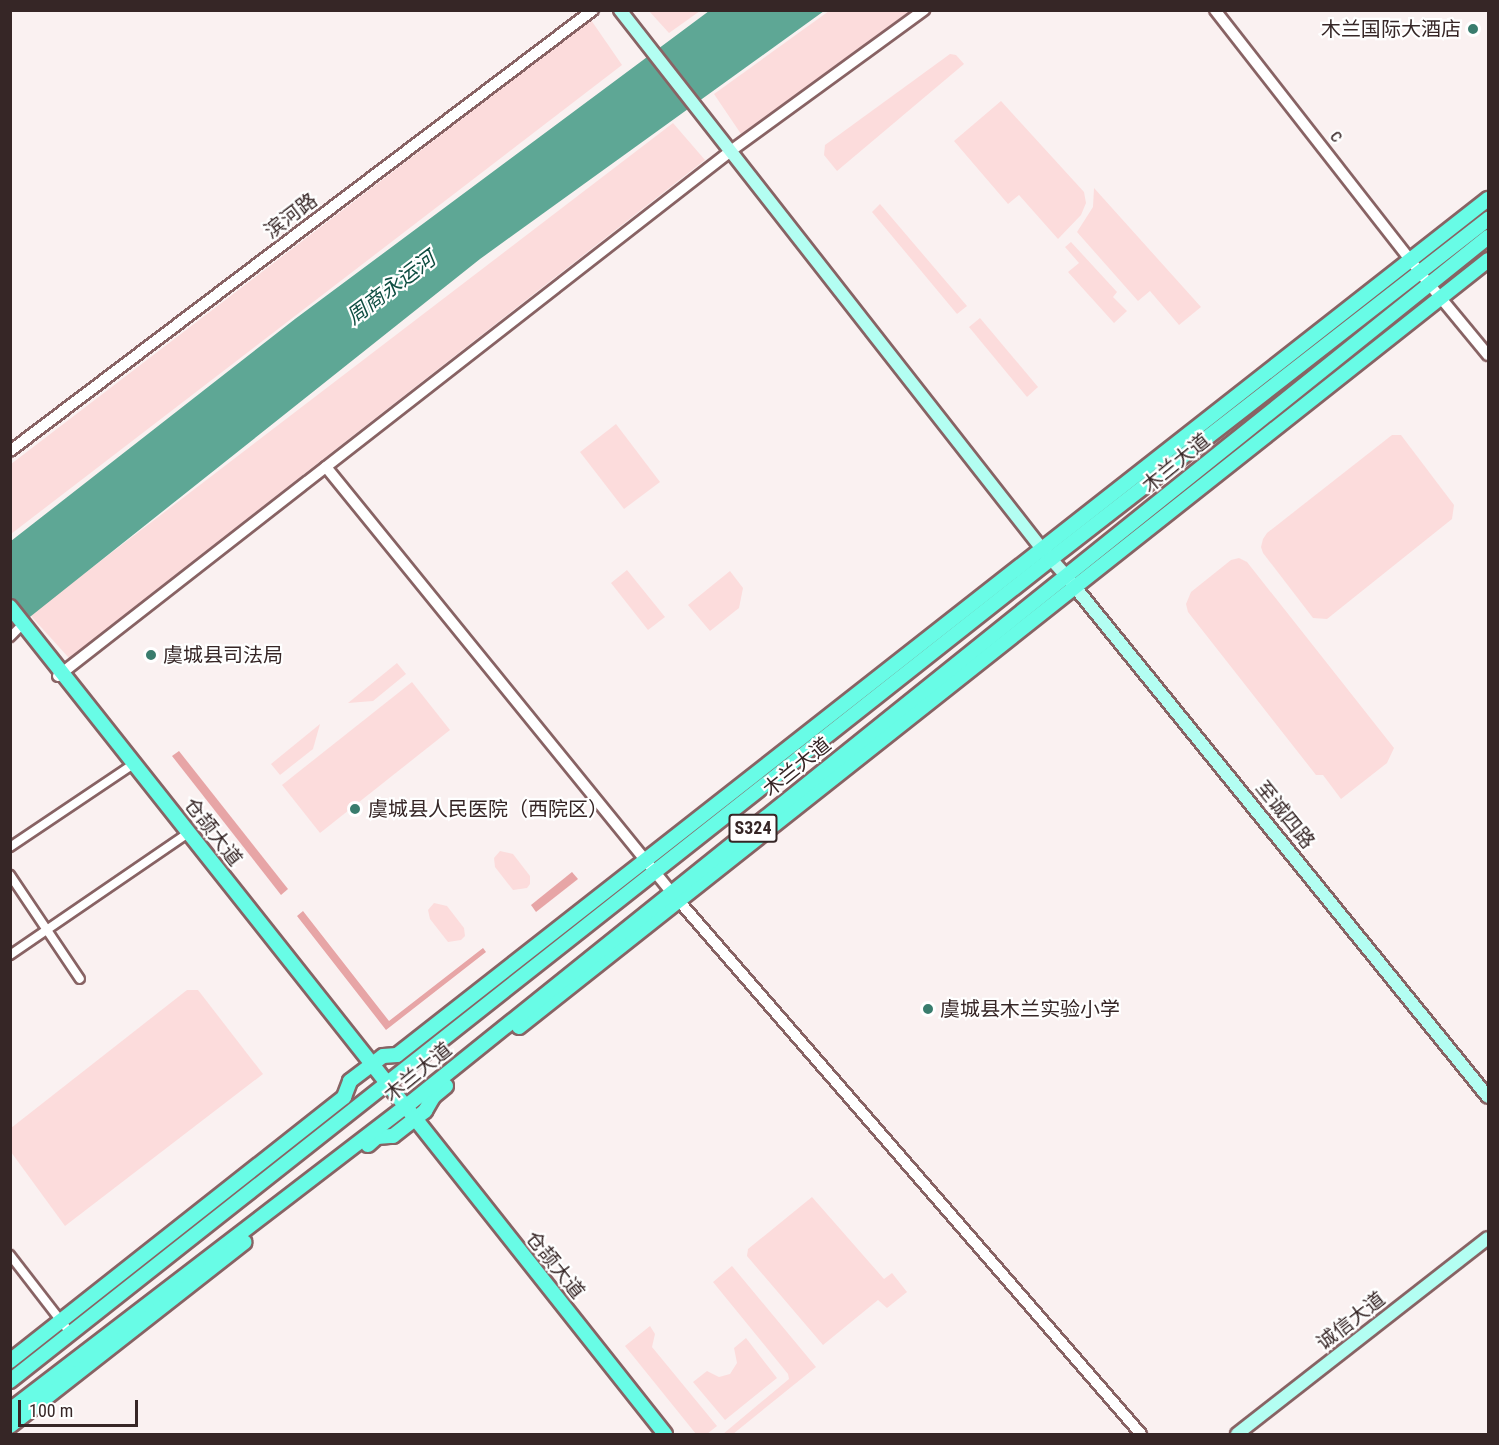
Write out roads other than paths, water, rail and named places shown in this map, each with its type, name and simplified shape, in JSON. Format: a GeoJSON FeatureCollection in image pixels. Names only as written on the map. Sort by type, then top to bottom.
{"type":"FeatureCollection","features":[{"type":"Feature","properties":{"kind":"main road","name":"至诚四路"},"geometry":{"type":"LineString","coordinates":[[620,10],[1047,554],[1488,1097]]}},
{"type":"Feature","properties":{"kind":"main road"},"geometry":{"type":"LineString","coordinates":[[10,1361],[344,1097],[350,1081],[383,1056],[397,1055],[645,860],[1047,554],[1488,199]]}},
{"type":"Feature","properties":{"kind":"main road","name":"木兰大道"},"geometry":{"type":"LineString","coordinates":[[10,1410],[675,897],[1425,279],[1488,219]]}},
{"type":"Feature","properties":{"kind":"main road","name":"木兰大道"},"geometry":{"type":"LineString","coordinates":[[10,1381],[657,873],[1047,554],[1425,279],[1488,237]]}},
{"type":"Feature","properties":{"kind":"main road"},"geometry":{"type":"LineString","coordinates":[[10,1426],[377,1137],[393,1136],[425,1111],[433,1097],[675,897],[1076,588],[1488,260]]}},
{"type":"Feature","properties":{"kind":"main road"},"geometry":{"type":"LineString","coordinates":[[10,607],[18,629]]}},
{"type":"Feature","properties":{"kind":"main road"},"geometry":{"type":"LineString","coordinates":[[10,615],[18,629]]}},
{"type":"Feature","properties":{"kind":"main road","name":"仓颉大道"},"geometry":{"type":"LineString","coordinates":[[18,629],[60,675],[401,1110],[665,1434]]}},
{"type":"Feature","properties":{"kind":"main road","name":"仓颉大道"},"geometry":{"type":"LineString","coordinates":[[60,675],[129,767],[186,835]]}},
{"type":"Feature","properties":{"kind":"main road","name":"仓颉大道"},"geometry":{"type":"LineString","coordinates":[[411,1122],[654,1434]]}},
{"type":"Feature","properties":{"kind":"main road","name":"诚信大道"},"geometry":{"type":"LineString","coordinates":[[1237,1434],[1488,1238]]}},
{"type":"Feature","properties":{"kind":"street","name":"滨河路"},"geometry":{"type":"LineString","coordinates":[[10,451],[593,10]]}},
{"type":"Feature","properties":{"kind":"street"},"geometry":{"type":"LineString","coordinates":[[60,675],[732,150],[924,10]]}},
{"type":"Feature","properties":{"kind":"street","name":"c"},"geometry":{"type":"LineString","coordinates":[[1215,10],[1488,356]]}},
{"type":"Feature","properties":{"kind":"street"},"geometry":{"type":"LineString","coordinates":[[326,467],[675,897],[1141,1434]]}},
{"type":"Feature","properties":{"kind":"street"},"geometry":{"type":"LineString","coordinates":[[10,847],[129,767]]}},
{"type":"Feature","properties":{"kind":"street"},"geometry":{"type":"LineString","coordinates":[[10,956],[186,835]]}},
{"type":"Feature","properties":{"kind":"street"},"geometry":{"type":"LineString","coordinates":[[10,875],[80,979]]}},
{"type":"Feature","properties":{"kind":"street"},"geometry":{"type":"LineString","coordinates":[[10,1255],[70,1334]]}},
{"type":"Feature","properties":{"kind":"water","name":"周商永运河"},"geometry":{"type":"Polygon","coordinates":[[[709,11],[824,11],[480,259],[11,632],[11,541],[295,319],[709,11]]]}},
{"type":"Feature","properties":{"kind":"place","name":"木兰国际大酒店"},"geometry":{"type":"Point","coordinates":[1473,29]}},
{"type":"Feature","properties":{"kind":"place","name":"虞城县司法局"},"geometry":{"type":"Point","coordinates":[151,655]}},
{"type":"Feature","properties":{"kind":"place","name":"虞城县人民医院（西院区）"},"geometry":{"type":"Point","coordinates":[355,809]}},
{"type":"Feature","properties":{"kind":"place","name":"虞城县木兰实验小学"},"geometry":{"type":"Point","coordinates":[928,1009]}}]}
